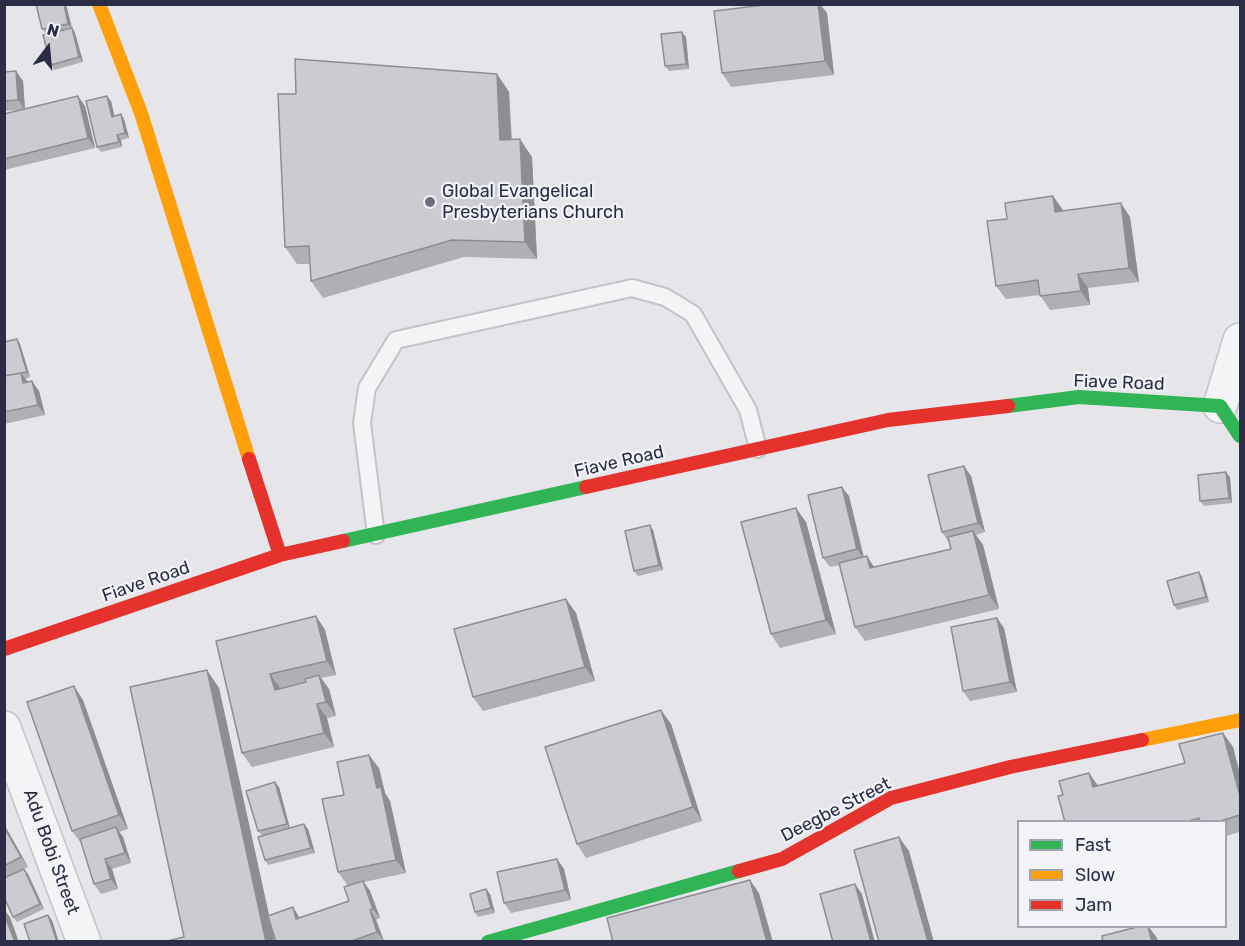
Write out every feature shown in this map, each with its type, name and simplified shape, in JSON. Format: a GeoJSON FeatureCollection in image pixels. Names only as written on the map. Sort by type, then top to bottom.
{"type":"FeatureCollection","features":[{"type":"Feature","properties":{"kind":"street"},"geometry":{"type":"LineString","coordinates":[[99,4],[141,113],[208,333],[280,555]]}},
{"type":"Feature","properties":{"kind":"street"},"geometry":{"type":"LineString","coordinates":[[1240,340],[1220,406],[1240,436]]}},
{"type":"Feature","properties":{"kind":"street","name":"Fiave Road"},"geometry":{"type":"LineString","coordinates":[[4,649],[280,555],[888,420],[1079,397],[1220,406]]}},
{"type":"Feature","properties":{"kind":"street","name":"Deegbe Street"},"geometry":{"type":"LineString","coordinates":[[488,942],[782,859],[891,798],[1010,767],[1240,720]]}},
{"type":"Feature","properties":{"kind":"street","name":"Adu Bobi Street"},"geometry":{"type":"LineString","coordinates":[[4,728],[84,942]]}},
{"type":"Feature","properties":{"kind":"lane"},"geometry":{"type":"LineString","coordinates":[[376,535],[362,423],[367,388],[396,340],[632,288],[664,297],[693,314],[748,410],[758,449]]}},
{"type":"Feature","properties":{"kind":"building"},"geometry":{"type":"Polygon","coordinates":[[[36,4],[64,4],[68,24],[42,29],[36,4]]]}},
{"type":"Feature","properties":{"kind":"building"},"geometry":{"type":"Polygon","coordinates":[[[773,4],[818,4],[825,61],[722,73],[714,11],[773,4]]]}},
{"type":"Feature","properties":{"kind":"building"},"geometry":{"type":"Polygon","coordinates":[[[72,28],[79,57],[51,65],[43,35],[72,28]]]}},
{"type":"Feature","properties":{"kind":"building"},"geometry":{"type":"Polygon","coordinates":[[[682,32],[686,64],[665,66],[661,34],[682,32]]]}},
{"type":"Feature","properties":{"kind":"building"},"geometry":{"type":"Polygon","coordinates":[[[295,59],[497,74],[500,140],[520,139],[525,242],[452,240],[311,281],[309,246],[285,247],[278,94],[296,94],[295,59]]]}},
{"type":"Feature","properties":{"kind":"building"},"geometry":{"type":"Polygon","coordinates":[[[16,71],[18,100],[4,101],[4,72],[16,71]]]}},
{"type":"Feature","properties":{"kind":"building"},"geometry":{"type":"Polygon","coordinates":[[[78,96],[88,138],[4,159],[4,114],[78,96]]]}},
{"type":"Feature","properties":{"kind":"building"},"geometry":{"type":"Polygon","coordinates":[[[107,96],[112,117],[121,114],[125,133],[117,135],[119,142],[97,147],[86,101],[107,96]]]}},
{"type":"Feature","properties":{"kind":"building"},"geometry":{"type":"Polygon","coordinates":[[[1053,196],[1055,212],[1121,203],[1129,268],[1078,274],[1081,291],[1040,296],[1038,280],[996,286],[987,221],[1007,219],[1005,203],[1053,196]]]}},
{"type":"Feature","properties":{"kind":"building"},"geometry":{"type":"Polygon","coordinates":[[[17,339],[27,372],[4,376],[4,342],[17,339]]]}},
{"type":"Feature","properties":{"kind":"building"},"geometry":{"type":"Polygon","coordinates":[[[21,373],[23,383],[32,381],[38,405],[4,412],[4,376],[21,373]]]}},
{"type":"Feature","properties":{"kind":"building"},"geometry":{"type":"Polygon","coordinates":[[[964,466],[978,523],[942,532],[928,475],[964,466]]]}},
{"type":"Feature","properties":{"kind":"building"},"geometry":{"type":"Polygon","coordinates":[[[1226,472],[1229,498],[1200,501],[1198,475],[1226,472]]]}},
{"type":"Feature","properties":{"kind":"building"},"geometry":{"type":"Polygon","coordinates":[[[842,487],[857,549],[823,558],[808,495],[842,487]]]}},
{"type":"Feature","properties":{"kind":"building"},"geometry":{"type":"Polygon","coordinates":[[[796,508],[826,620],[771,634],[741,522],[796,508]]]}},
{"type":"Feature","properties":{"kind":"building"},"geometry":{"type":"Polygon","coordinates":[[[650,525],[659,565],[634,571],[625,531],[650,525]]]}},
{"type":"Feature","properties":{"kind":"building"},"geometry":{"type":"Polygon","coordinates":[[[973,531],[989,595],[855,627],[839,563],[867,556],[870,568],[951,549],[948,537],[973,531]]]}},
{"type":"Feature","properties":{"kind":"building"},"geometry":{"type":"Polygon","coordinates":[[[1199,572],[1206,597],[1174,605],[1167,581],[1199,572]]]}},
{"type":"Feature","properties":{"kind":"building"},"geometry":{"type":"Polygon","coordinates":[[[566,599],[585,667],[473,697],[454,629],[566,599]]]}},
{"type":"Feature","properties":{"kind":"building"},"geometry":{"type":"Polygon","coordinates":[[[316,616],[327,661],[270,674],[275,690],[306,682],[305,679],[319,675],[326,702],[317,704],[324,733],[242,753],[216,641],[316,616]]]}},
{"type":"Feature","properties":{"kind":"building"},"geometry":{"type":"Polygon","coordinates":[[[997,618],[1010,682],[963,691],[951,627],[997,618]]]}},
{"type":"Feature","properties":{"kind":"building"},"geometry":{"type":"Polygon","coordinates":[[[207,670],[266,942],[163,942],[184,937],[130,687],[207,670]]]}},
{"type":"Feature","properties":{"kind":"building"},"geometry":{"type":"Polygon","coordinates":[[[74,686],[119,815],[72,831],[27,702],[74,686]]]}},
{"type":"Feature","properties":{"kind":"building"},"geometry":{"type":"Polygon","coordinates":[[[661,710],[693,807],[577,844],[545,747],[661,710]]]}},
{"type":"Feature","properties":{"kind":"building"},"geometry":{"type":"Polygon","coordinates":[[[1223,733],[1240,796],[1240,815],[1224,820],[1200,820],[1199,818],[1192,820],[1064,820],[1058,796],[1063,795],[1059,781],[1089,773],[1093,787],[1185,763],[1179,744],[1223,733]]]}},
{"type":"Feature","properties":{"kind":"building"},"geometry":{"type":"Polygon","coordinates":[[[369,755],[377,788],[381,787],[396,860],[338,872],[322,799],[344,795],[337,762],[369,755]]]}},
{"type":"Feature","properties":{"kind":"building"},"geometry":{"type":"Polygon","coordinates":[[[275,782],[287,824],[258,831],[246,791],[275,782]]]}},
{"type":"Feature","properties":{"kind":"building"},"geometry":{"type":"Polygon","coordinates":[[[304,824],[311,848],[265,860],[258,837],[304,824]]]}},
{"type":"Feature","properties":{"kind":"building"},"geometry":{"type":"Polygon","coordinates":[[[4,827],[21,857],[4,866],[4,827]]]}},
{"type":"Feature","properties":{"kind":"building"},"geometry":{"type":"Polygon","coordinates":[[[116,827],[125,853],[105,859],[111,879],[94,884],[80,839],[116,827]]]}},
{"type":"Feature","properties":{"kind":"building"},"geometry":{"type":"Polygon","coordinates":[[[899,837],[928,942],[879,942],[854,850],[899,837]]]}},
{"type":"Feature","properties":{"kind":"building"},"geometry":{"type":"Polygon","coordinates":[[[557,859],[565,890],[504,903],[497,872],[557,859]]]}},
{"type":"Feature","properties":{"kind":"building"},"geometry":{"type":"Polygon","coordinates":[[[24,869],[40,904],[13,917],[4,897],[4,878],[24,869]]]}},
{"type":"Feature","properties":{"kind":"building"},"geometry":{"type":"Polygon","coordinates":[[[750,880],[767,942],[613,942],[607,918],[750,880]]]}},
{"type":"Feature","properties":{"kind":"building"},"geometry":{"type":"Polygon","coordinates":[[[363,881],[373,909],[370,910],[377,932],[349,942],[276,942],[268,916],[293,907],[296,919],[349,901],[344,887],[363,881]]]}},
{"type":"Feature","properties":{"kind":"building"},"geometry":{"type":"Polygon","coordinates":[[[855,884],[871,942],[833,942],[820,894],[855,884]]]}},
{"type":"Feature","properties":{"kind":"building"},"geometry":{"type":"Polygon","coordinates":[[[486,889],[491,908],[475,912],[470,894],[486,889]]]}},
{"type":"Feature","properties":{"kind":"building"},"geometry":{"type":"Polygon","coordinates":[[[4,914],[15,942],[4,942],[4,914]]]}},
{"type":"Feature","properties":{"kind":"building"},"geometry":{"type":"Polygon","coordinates":[[[48,915],[57,942],[30,942],[24,924],[48,915]]]}},
{"type":"Feature","properties":{"kind":"building"},"geometry":{"type":"Polygon","coordinates":[[[1133,928],[1148,928],[1152,942],[1103,942],[1102,936],[1133,928]]]}},
{"type":"Feature","properties":{"kind":"traffic: fast"},"geometry":{"type":"LineString","coordinates":[[1008,406],[1079,397],[1220,406],[1240,436]]}},
{"type":"Feature","properties":{"kind":"traffic: fast"},"geometry":{"type":"LineString","coordinates":[[343,541],[586,487]]}},
{"type":"Feature","properties":{"kind":"traffic: fast"},"geometry":{"type":"LineString","coordinates":[[488,942],[739,871]]}},
{"type":"Feature","properties":{"kind":"traffic: slow"},"geometry":{"type":"LineString","coordinates":[[99,4],[141,113],[249,459]]}},
{"type":"Feature","properties":{"kind":"traffic: slow"},"geometry":{"type":"LineString","coordinates":[[1142,740],[1240,720]]}},
{"type":"Feature","properties":{"kind":"traffic: jam"},"geometry":{"type":"LineString","coordinates":[[586,487],[888,420],[1008,406]]}},
{"type":"Feature","properties":{"kind":"traffic: jam"},"geometry":{"type":"LineString","coordinates":[[249,459],[280,555]]}},
{"type":"Feature","properties":{"kind":"traffic: jam"},"geometry":{"type":"LineString","coordinates":[[4,649],[280,555],[343,541]]}},
{"type":"Feature","properties":{"kind":"traffic: jam"},"geometry":{"type":"LineString","coordinates":[[739,871],[782,859],[891,798],[1010,767],[1142,740]]}},
{"type":"Feature","properties":{"kind":"place","name":"Global Evangelical Presbyterians Church"},"geometry":{"type":"Point","coordinates":[430,202]}}]}
